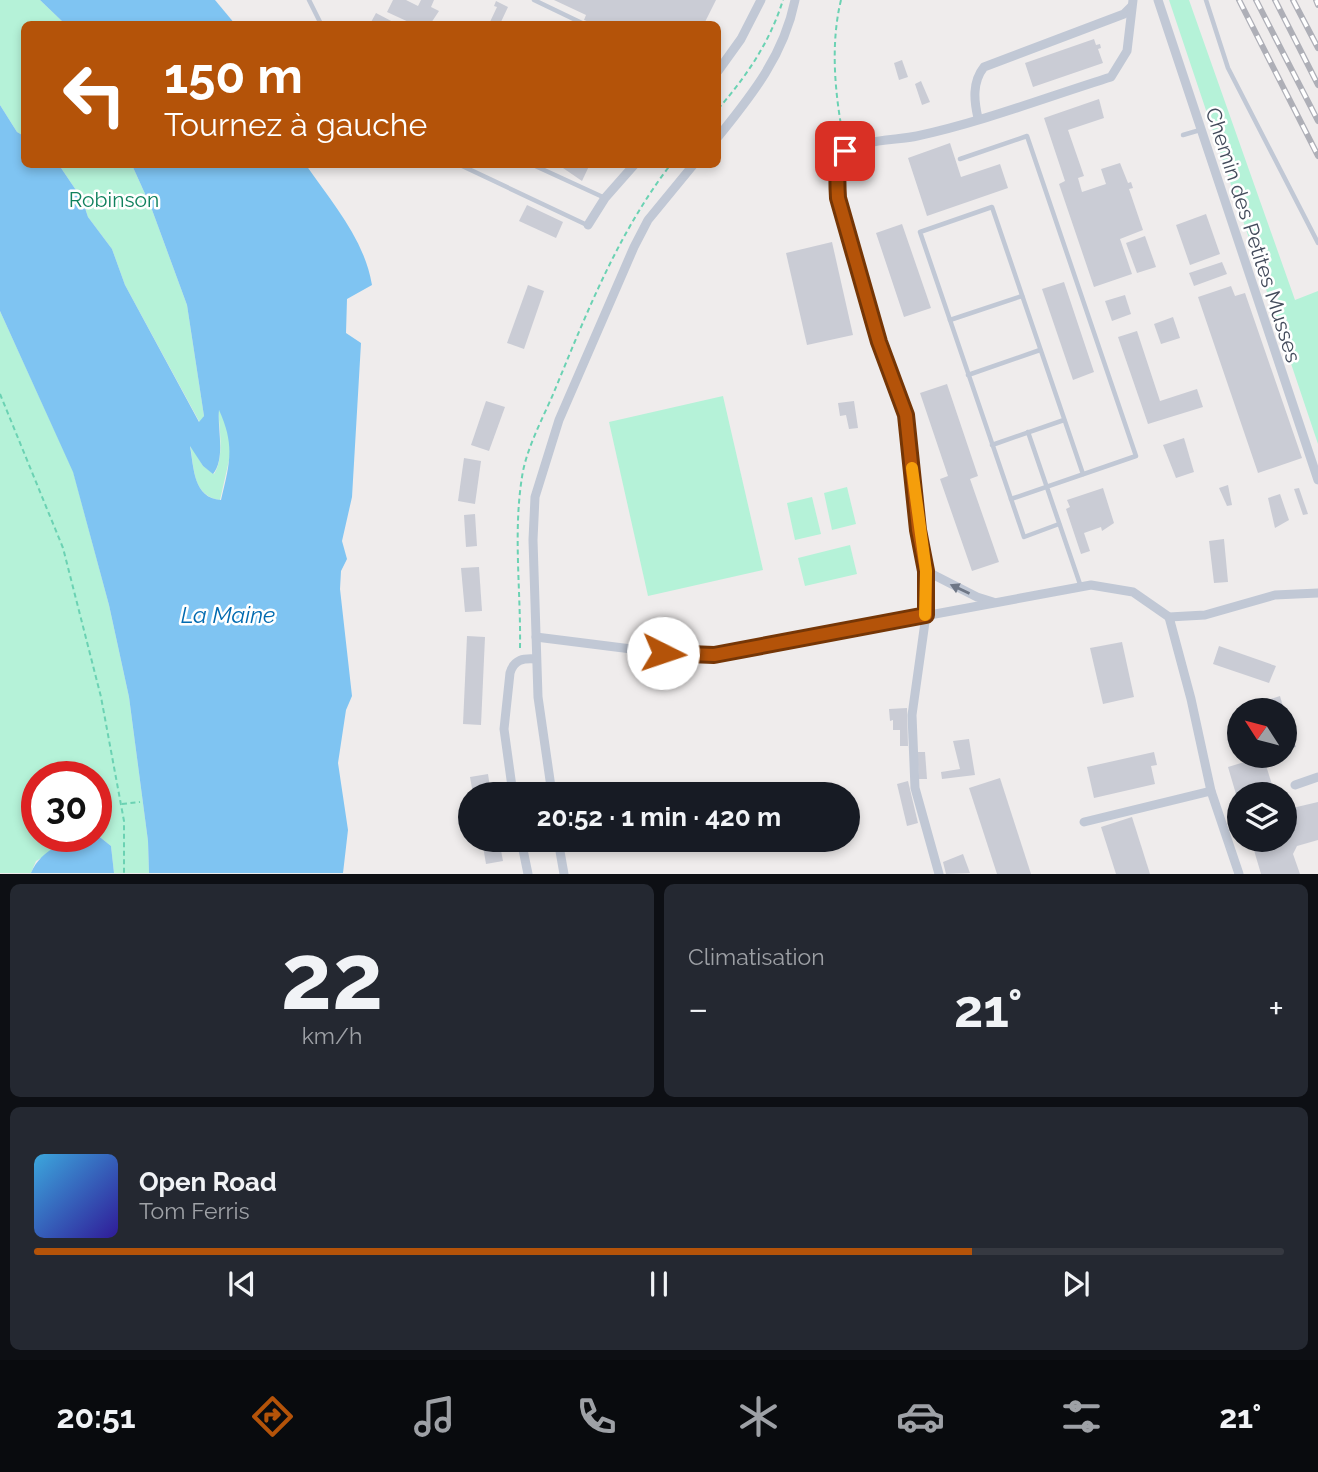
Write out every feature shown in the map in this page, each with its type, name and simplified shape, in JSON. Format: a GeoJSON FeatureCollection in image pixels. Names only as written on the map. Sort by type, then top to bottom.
{"type":"FeatureCollection","features":[{"type":"Feature","properties":{"kind":"street"},"geometry":{"type":"LineString","coordinates":[[721,67],[741,38],[761,0]]}},
{"type":"Feature","properties":{"kind":"street"},"geometry":{"type":"LineString","coordinates":[[721,133],[758,87],[777,55],[791,20],[795,0]]}},
{"type":"Feature","properties":{"kind":"street","name":"Chemin des Petites Musses"},"geometry":{"type":"LineString","coordinates":[[1158,0],[1318,480]]}},
{"type":"Feature","properties":{"kind":"street"},"geometry":{"type":"LineString","coordinates":[[978,118],[976,88],[978,75],[984,66],[1112,19],[1132,4]]}},
{"type":"Feature","properties":{"kind":"street"},"geometry":{"type":"LineString","coordinates":[[939,873],[915,788],[912,715],[926,615],[926,571],[918,530],[906,415],[879,342],[838,198],[837,175],[840,159],[845,151],[869,143],[936,132],[1111,77],[1126,51],[1132,4]]}},
{"type":"Feature","properties":{"kind":"street"},"geometry":{"type":"LineString","coordinates":[[588,225],[605,198],[631,168]]}},
{"type":"Feature","properties":{"kind":"street"},"geometry":{"type":"LineString","coordinates":[[550,782],[538,697],[534,508],[545,460],[573,384],[634,247],[648,220],[691,168]]}},
{"type":"Feature","properties":{"kind":"street"},"geometry":{"type":"LineString","coordinates":[[926,571],[977,597],[995,603]]}},
{"type":"Feature","properties":{"kind":"street"},"geometry":{"type":"LineString","coordinates":[[536,637],[687,656],[714,655],[1091,585],[1133,592],[1169,617],[1205,615],[1275,595],[1318,593]]}},
{"type":"Feature","properties":{"kind":"street"},"geometry":{"type":"LineString","coordinates":[[1169,617],[1191,699],[1211,791],[1239,873]]}},
{"type":"Feature","properties":{"kind":"street"},"geometry":{"type":"LineString","coordinates":[[511,782],[504,729],[510,673],[513,665],[520,660],[536,659]]}},
{"type":"Feature","properties":{"kind":"street"},"geometry":{"type":"LineString","coordinates":[[1297,784],[1318,777]]}},
{"type":"Feature","properties":{"kind":"street"},"geometry":{"type":"LineString","coordinates":[[1084,822],[1211,791]]}},
{"type":"Feature","properties":{"kind":"street"},"geometry":{"type":"LineString","coordinates":[[524,852],[528,873]]}},
{"type":"Feature","properties":{"kind":"street"},"geometry":{"type":"LineString","coordinates":[[560,852],[564,873]]}},
{"type":"Feature","properties":{"kind":"lane"},"geometry":{"type":"LineString","coordinates":[[309,0],[320,21]]}},
{"type":"Feature","properties":{"kind":"lane"},"geometry":{"type":"LineString","coordinates":[[534,0],[578,21]]}},
{"type":"Feature","properties":{"kind":"lane"},"geometry":{"type":"LineString","coordinates":[[1206,0],[1228,68],[1318,243]]}},
{"type":"Feature","properties":{"kind":"lane"},"geometry":{"type":"LineString","coordinates":[[1184,135],[1200,130]]}},
{"type":"Feature","properties":{"kind":"lane"},"geometry":{"type":"LineString","coordinates":[[960,159],[1027,136],[1136,456],[1011,499]]}},
{"type":"Feature","properties":{"kind":"lane"},"geometry":{"type":"LineString","coordinates":[[467,168],[588,225]]}},
{"type":"Feature","properties":{"kind":"lane"},"geometry":{"type":"LineString","coordinates":[[540,168],[605,198]]}},
{"type":"Feature","properties":{"kind":"lane"},"geometry":{"type":"LineString","coordinates":[[1059,524],[1024,537],[919,232],[992,207],[1083,474]]}},
{"type":"Feature","properties":{"kind":"lane"},"geometry":{"type":"LineString","coordinates":[[950,320],[1022,296]]}},
{"type":"Feature","properties":{"kind":"lane"},"geometry":{"type":"LineString","coordinates":[[968,375],[1041,350]]}},
{"type":"Feature","properties":{"kind":"lane"},"geometry":{"type":"LineString","coordinates":[[992,445],[1064,420]]}},
{"type":"Feature","properties":{"kind":"lane"},"geometry":{"type":"LineString","coordinates":[[1028,432],[1081,587]]}},
{"type":"Feature","properties":{"kind":"path"},"geometry":{"type":"LineString","coordinates":[[721,106],[742,81],[776,24],[783,0]]}},
{"type":"Feature","properties":{"kind":"path"},"geometry":{"type":"LineString","coordinates":[[841,0],[835,21],[836,101],[845,151]]}},
{"type":"Feature","properties":{"kind":"path"},"geometry":{"type":"LineString","coordinates":[[0,394],[63,548],[101,696],[124,821],[124,873]]}},
{"type":"Feature","properties":{"kind":"path"},"geometry":{"type":"LineString","coordinates":[[121,804],[140,802]]}},
{"type":"Feature","properties":{"kind":"green space"},"geometry":{"type":"Polygon","coordinates":[[[0,0],[40,0],[62,21],[21,21],[21,134],[0,105],[0,0]]]}},
{"type":"Feature","properties":{"kind":"green space"},"geometry":{"type":"Polygon","coordinates":[[[1169,0],[1189,0],[1295,300],[1318,291],[1318,444],[1169,0]]]}},
{"type":"Feature","properties":{"kind":"green space","name":"Robinson"},"geometry":{"type":"Polygon","coordinates":[[[61,168],[133,168],[151,207],[187,305],[204,416],[200,423],[125,285],[112,249],[88,217],[82,199],[61,168]]]}},
{"type":"Feature","properties":{"kind":"green space"},"geometry":{"type":"Polygon","coordinates":[[[0,311],[73,471],[109,605],[129,697],[148,841],[149,873],[114,873],[112,761],[21,761],[21,852],[52,852],[36,861],[31,873],[0,873],[0,311]]]}},
{"type":"Feature","properties":{"kind":"green space"},"geometry":{"type":"Polygon","coordinates":[[[723,396],[763,570],[648,596],[609,422],[723,396]]]}},
{"type":"Feature","properties":{"kind":"green space"},"geometry":{"type":"Polygon","coordinates":[[[218,407],[230,433],[230,456],[220,500],[204,493],[199,487],[190,444],[203,466],[214,474],[220,451],[218,407]]]}},
{"type":"Feature","properties":{"kind":"green space"},"geometry":{"type":"Polygon","coordinates":[[[847,487],[856,524],[832,530],[824,493],[847,487]]]}},
{"type":"Feature","properties":{"kind":"green space"},"geometry":{"type":"Polygon","coordinates":[[[812,497],[821,534],[795,540],[787,503],[812,497]]]}},
{"type":"Feature","properties":{"kind":"green space"},"geometry":{"type":"Polygon","coordinates":[[[850,545],[857,574],[805,586],[798,558],[850,545]]]}},
{"type":"Feature","properties":{"kind":"water"},"geometry":{"type":"Polygon","coordinates":[[[40,0],[215,0],[232,21],[62,21],[40,0]]]}},
{"type":"Feature","properties":{"kind":"water","name":"La Maine"},"geometry":{"type":"Polygon","coordinates":[[[0,105],[21,134],[21,168],[61,168],[82,199],[88,217],[112,249],[125,285],[199,422],[204,416],[187,305],[151,207],[133,168],[308,168],[354,236],[368,268],[372,285],[347,299],[346,333],[361,343],[352,497],[342,541],[347,559],[341,571],[340,589],[352,696],[346,710],[338,763],[348,830],[343,873],[149,873],[148,841],[129,697],[109,605],[73,472],[0,311],[0,105]],[[219,410],[220,451],[213,474],[203,466],[190,446],[194,472],[200,488],[212,498],[221,500],[229,454],[227,434],[219,410]]]}},
{"type":"Feature","properties":{"kind":"water"},"geometry":{"type":"Polygon","coordinates":[[[48,852],[112,852],[114,873],[31,873],[48,852]]]}},
{"type":"Feature","properties":{"kind":"building"},"geometry":{"type":"Polygon","coordinates":[[[393,0],[406,0],[418,6],[421,0],[434,0],[431,7],[439,11],[432,21],[406,21],[387,12],[393,0]]]}},
{"type":"Feature","properties":{"kind":"building"},"geometry":{"type":"Polygon","coordinates":[[[554,0],[716,0],[706,21],[586,21],[584,20],[586,15],[554,0]]]}},
{"type":"Feature","properties":{"kind":"building"},"geometry":{"type":"Polygon","coordinates":[[[496,1],[508,7],[501,21],[490,21],[497,7],[494,6],[496,1]]]}},
{"type":"Feature","properties":{"kind":"building"},"geometry":{"type":"Polygon","coordinates":[[[376,13],[391,21],[372,21],[376,13]]]}},
{"type":"Feature","properties":{"kind":"building"},"geometry":{"type":"Polygon","coordinates":[[[1094,39],[1096,45],[1100,44],[1101,48],[1098,49],[1103,63],[1033,87],[1025,63],[1094,39]]]}},
{"type":"Feature","properties":{"kind":"building"},"geometry":{"type":"Polygon","coordinates":[[[902,60],[908,77],[899,80],[894,63],[902,60]]]}},
{"type":"Feature","properties":{"kind":"building"},"geometry":{"type":"Polygon","coordinates":[[[921,81],[930,102],[922,105],[915,84],[921,81]]]}},
{"type":"Feature","properties":{"kind":"building"},"geometry":{"type":"Polygon","coordinates":[[[1099,99],[1104,118],[1068,130],[1084,176],[1078,178],[1082,192],[1106,184],[1101,169],[1120,163],[1128,183],[1131,182],[1133,188],[1129,189],[1143,230],[1120,239],[1132,274],[1094,287],[1059,184],[1065,181],[1044,118],[1099,99]]]}},
{"type":"Feature","properties":{"kind":"building"},"geometry":{"type":"Polygon","coordinates":[[[950,143],[961,177],[1000,164],[1008,188],[927,216],[908,158],[950,143]]]}},
{"type":"Feature","properties":{"kind":"building"},"geometry":{"type":"Polygon","coordinates":[[[563,168],[588,168],[582,181],[563,168]]]}},
{"type":"Feature","properties":{"kind":"building"},"geometry":{"type":"Polygon","coordinates":[[[527,205],[563,222],[556,238],[519,221],[527,205]]]}},
{"type":"Feature","properties":{"kind":"building"},"geometry":{"type":"Polygon","coordinates":[[[1206,214],[1220,254],[1190,265],[1176,225],[1206,214]]]}},
{"type":"Feature","properties":{"kind":"building"},"geometry":{"type":"Polygon","coordinates":[[[902,224],[931,308],[904,317],[876,233],[902,224]]]}},
{"type":"Feature","properties":{"kind":"building"},"geometry":{"type":"Polygon","coordinates":[[[1145,236],[1156,267],[1137,273],[1126,243],[1145,236]]]}},
{"type":"Feature","properties":{"kind":"building"},"geometry":{"type":"Polygon","coordinates":[[[832,242],[853,335],[807,345],[786,253],[832,242]]]}},
{"type":"Feature","properties":{"kind":"building"},"geometry":{"type":"Polygon","coordinates":[[[1222,262],[1227,274],[1194,286],[1189,273],[1222,262]]]}},
{"type":"Feature","properties":{"kind":"building"},"geometry":{"type":"Polygon","coordinates":[[[1064,282],[1094,372],[1073,380],[1042,289],[1064,282]]]}},
{"type":"Feature","properties":{"kind":"building"},"geometry":{"type":"Polygon","coordinates":[[[528,285],[544,291],[524,349],[507,343],[528,285]]]}},
{"type":"Feature","properties":{"kind":"building"},"geometry":{"type":"Polygon","coordinates":[[[1231,286],[1235,296],[1245,293],[1302,458],[1258,473],[1198,297],[1231,286]]]}},
{"type":"Feature","properties":{"kind":"building"},"geometry":{"type":"Polygon","coordinates":[[[1125,295],[1131,314],[1112,321],[1105,301],[1125,295]]]}},
{"type":"Feature","properties":{"kind":"building"},"geometry":{"type":"Polygon","coordinates":[[[1173,317],[1180,338],[1161,344],[1154,324],[1173,317]]]}},
{"type":"Feature","properties":{"kind":"building"},"geometry":{"type":"Polygon","coordinates":[[[1137,331],[1160,401],[1197,389],[1203,407],[1148,424],[1118,337],[1137,331]]]}},
{"type":"Feature","properties":{"kind":"building"},"geometry":{"type":"Polygon","coordinates":[[[947,384],[978,476],[970,479],[999,562],[972,571],[940,479],[948,476],[920,393],[947,384]]]}},
{"type":"Feature","properties":{"kind":"building"},"geometry":{"type":"Polygon","coordinates":[[[486,401],[505,407],[489,451],[471,445],[486,401]]]}},
{"type":"Feature","properties":{"kind":"building"},"geometry":{"type":"Polygon","coordinates":[[[854,401],[858,428],[849,429],[846,415],[840,416],[838,403],[854,401]]]}},
{"type":"Feature","properties":{"kind":"building"},"geometry":{"type":"Polygon","coordinates":[[[1184,438],[1194,472],[1176,478],[1163,445],[1184,438]]]}},
{"type":"Feature","properties":{"kind":"building"},"geometry":{"type":"Polygon","coordinates":[[[464,458],[481,461],[475,504],[458,501],[464,458]]]}},
{"type":"Feature","properties":{"kind":"building"},"geometry":{"type":"Polygon","coordinates":[[[1228,485],[1232,505],[1227,506],[1219,488],[1228,485]]]}},
{"type":"Feature","properties":{"kind":"building"},"geometry":{"type":"Polygon","coordinates":[[[1103,488],[1114,523],[1102,531],[1101,527],[1084,533],[1090,551],[1081,554],[1066,509],[1070,507],[1067,500],[1103,488]]]}},
{"type":"Feature","properties":{"kind":"building"},"geometry":{"type":"Polygon","coordinates":[[[1299,488],[1308,514],[1303,515],[1294,489],[1299,488]]]}},
{"type":"Feature","properties":{"kind":"building"},"geometry":{"type":"Polygon","coordinates":[[[1280,494],[1289,520],[1275,528],[1268,498],[1280,494]]]}},
{"type":"Feature","properties":{"kind":"building"},"geometry":{"type":"Polygon","coordinates":[[[475,514],[477,546],[466,547],[464,515],[475,514]]]}},
{"type":"Feature","properties":{"kind":"building"},"geometry":{"type":"Polygon","coordinates":[[[1224,539],[1228,582],[1214,583],[1209,541],[1224,539]]]}},
{"type":"Feature","properties":{"kind":"building"},"geometry":{"type":"Polygon","coordinates":[[[479,567],[482,611],[465,612],[461,568],[479,567]]]}},
{"type":"Feature","properties":{"kind":"building"},"geometry":{"type":"Polygon","coordinates":[[[467,636],[485,637],[481,725],[463,724],[467,636]]]}},
{"type":"Feature","properties":{"kind":"building"},"geometry":{"type":"Polygon","coordinates":[[[1122,642],[1134,697],[1103,704],[1090,648],[1122,642]]]}},
{"type":"Feature","properties":{"kind":"building"},"geometry":{"type":"Polygon","coordinates":[[[1219,646],[1276,666],[1269,683],[1213,664],[1219,646]]]}},
{"type":"Feature","properties":{"kind":"building"},"geometry":{"type":"Polygon","coordinates":[[[907,708],[908,746],[900,746],[900,730],[893,730],[889,709],[907,708]]]}},
{"type":"Feature","properties":{"kind":"building"},"geometry":{"type":"Polygon","coordinates":[[[969,739],[975,775],[942,779],[941,772],[960,769],[953,741],[969,739]]]}},
{"type":"Feature","properties":{"kind":"building"},"geometry":{"type":"Polygon","coordinates":[[[917,752],[925,752],[927,779],[919,779],[917,752]]]}},
{"type":"Feature","properties":{"kind":"building"},"geometry":{"type":"Polygon","coordinates":[[[1154,752],[1157,765],[1151,766],[1155,784],[1094,798],[1087,767],[1154,752]]]}},
{"type":"Feature","properties":{"kind":"building"},"geometry":{"type":"Polygon","coordinates":[[[1228,768],[1267,768],[1271,782],[1232,782],[1228,768]]]}},
{"type":"Feature","properties":{"kind":"building"},"geometry":{"type":"Polygon","coordinates":[[[488,774],[489,782],[471,782],[470,777],[488,774]]]}},
{"type":"Feature","properties":{"kind":"building"},"geometry":{"type":"Polygon","coordinates":[[[1000,778],[1031,874],[997,874],[969,788],[1000,778]]]}},
{"type":"Feature","properties":{"kind":"building"},"geometry":{"type":"Polygon","coordinates":[[[908,781],[918,823],[907,826],[897,784],[908,781]]]}},
{"type":"Feature","properties":{"kind":"building"},"geometry":{"type":"Polygon","coordinates":[[[1318,802],[1318,840],[1297,846],[1297,807],[1318,802]]]}},
{"type":"Feature","properties":{"kind":"building"},"geometry":{"type":"Polygon","coordinates":[[[1132,817],[1150,874],[1116,874],[1101,827],[1132,817]]]}},
{"type":"Feature","properties":{"kind":"building"},"geometry":{"type":"Polygon","coordinates":[[[484,852],[501,852],[503,861],[486,864],[484,852]]]}},
{"type":"Feature","properties":{"kind":"building"},"geometry":{"type":"Polygon","coordinates":[[[1255,852],[1294,852],[1300,874],[1261,874],[1255,852]]]}},
{"type":"Feature","properties":{"kind":"building"},"geometry":{"type":"Polygon","coordinates":[[[963,854],[970,873],[946,874],[943,862],[963,854]]]}},
{"type":"Feature","properties":{"kind":"railway"},"geometry":{"type":"LineString","coordinates":[[1239,0],[1318,156]]}},
{"type":"Feature","properties":{"kind":"railway"},"geometry":{"type":"LineString","coordinates":[[1256,0],[1318,121]]}},
{"type":"Feature","properties":{"kind":"railway"},"geometry":{"type":"LineString","coordinates":[[1275,0],[1318,85]]}},
{"type":"Feature","properties":{"kind":"railway"},"geometry":{"type":"LineString","coordinates":[[1293,0],[1318,48]]}},
{"type":"Feature","properties":{"kind":"railway"},"geometry":{"type":"LineString","coordinates":[[1316,0],[1318,5]]}},
{"type":"Feature","properties":{"kind":"slow traffic"},"geometry":{"type":"LineString","coordinates":[[912,468],[918,530],[926,571],[925,615]]}},
{"type":"Feature","properties":{"kind":"route"},"geometry":{"type":"LineString","coordinates":[[663,653],[714,655],[926,615],[926,571],[918,530],[906,415],[879,342],[838,198],[837,175],[840,159],[845,151]]}}]}
